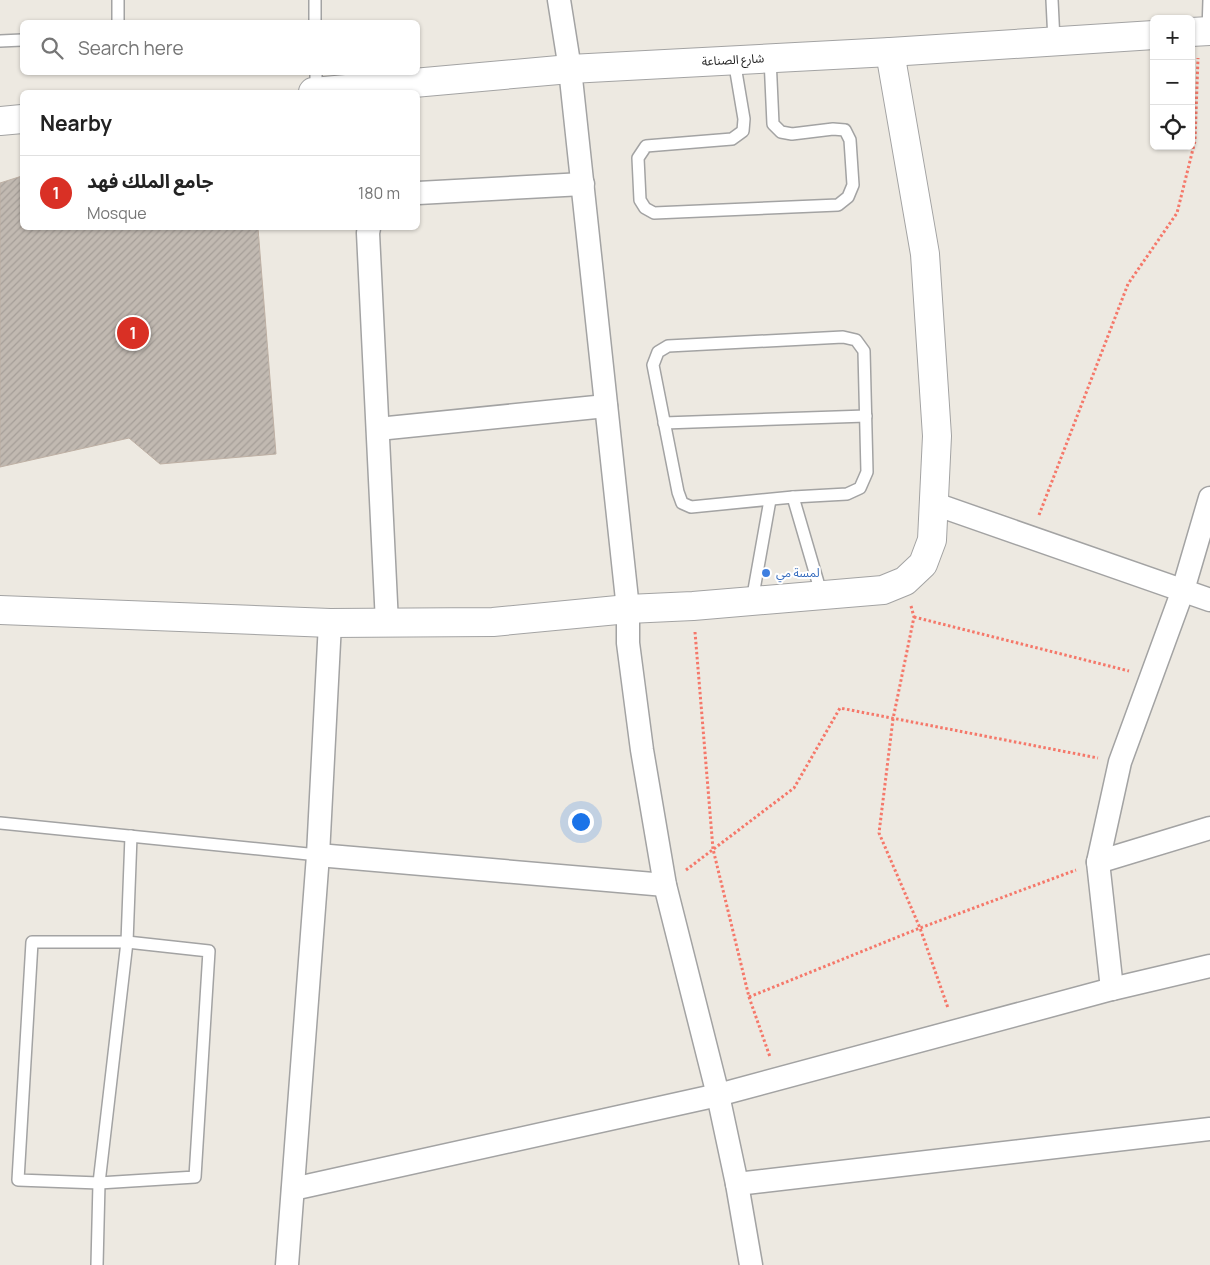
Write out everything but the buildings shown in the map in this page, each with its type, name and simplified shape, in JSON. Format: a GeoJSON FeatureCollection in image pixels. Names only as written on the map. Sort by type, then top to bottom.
{"type":"FeatureCollection","features":[{"type":"Feature","properties":{"kind":"street"},"geometry":{"type":"LineString","coordinates":[[559,0],[570,69],[583,184],[628,609],[628,643],[642,750],[665,886],[718,1095],[752,1265]]}},
{"type":"Feature","properties":{"kind":"street","name":"شارع الصناعة"},"geometry":{"type":"LineString","coordinates":[[336,90],[570,69],[890,52],[1150,35]]}},
{"type":"Feature","properties":{"kind":"street"},"geometry":{"type":"LineString","coordinates":[[0,610],[330,623],[493,622],[628,609],[752,602],[883,590],[905,581],[923,564],[932,540],[937,436],[925,254],[890,52]]}},
{"type":"Feature","properties":{"kind":"street"},"geometry":{"type":"LineString","coordinates":[[0,121],[20,119]]}},
{"type":"Feature","properties":{"kind":"street"},"geometry":{"type":"LineString","coordinates":[[420,194],[583,184]]}},
{"type":"Feature","properties":{"kind":"street"},"geometry":{"type":"LineString","coordinates":[[369,230],[387,623]]}},
{"type":"Feature","properties":{"kind":"street"},"geometry":{"type":"LineString","coordinates":[[378,429],[606,406]]}},
{"type":"Feature","properties":{"kind":"street"},"geometry":{"type":"LineString","coordinates":[[1112,989],[1098,862],[1120,762],[1183,590],[1210,498]]}},
{"type":"Feature","properties":{"kind":"street"},"geometry":{"type":"LineString","coordinates":[[935,504],[1210,600]]}},
{"type":"Feature","properties":{"kind":"street"},"geometry":{"type":"LineString","coordinates":[[287,1265],[318,855],[330,623]]}},
{"type":"Feature","properties":{"kind":"street"},"geometry":{"type":"LineString","coordinates":[[1098,862],[1210,828]]}},
{"type":"Feature","properties":{"kind":"street"},"geometry":{"type":"LineString","coordinates":[[318,855],[665,886]]}},
{"type":"Feature","properties":{"kind":"street"},"geometry":{"type":"LineString","coordinates":[[293,1189],[718,1095],[1112,989],[1210,966]]}},
{"type":"Feature","properties":{"kind":"street"},"geometry":{"type":"LineString","coordinates":[[737,1184],[1210,1129]]}},
{"type":"Feature","properties":{"kind":"lane"},"geometry":{"type":"LineString","coordinates":[[118,0],[118,20]]}},
{"type":"Feature","properties":{"kind":"lane"},"geometry":{"type":"LineString","coordinates":[[315,0],[316,20]]}},
{"type":"Feature","properties":{"kind":"lane"},"geometry":{"type":"LineString","coordinates":[[1052,0],[1054,41]]}},
{"type":"Feature","properties":{"kind":"lane"},"geometry":{"type":"LineString","coordinates":[[1202,32],[1209,0]]}},
{"type":"Feature","properties":{"kind":"lane"},"geometry":{"type":"LineString","coordinates":[[0,41],[20,40]]}},
{"type":"Feature","properties":{"kind":"lane"},"geometry":{"type":"LineString","coordinates":[[734,60],[744,119],[743,132],[732,139],[646,146],[638,158],[640,200],[645,208],[654,213],[838,205],[848,197],[853,185],[850,140],[845,130],[833,129],[792,134],[781,132],[773,124],[770,58]]}},
{"type":"Feature","properties":{"kind":"lane"},"geometry":{"type":"LineString","coordinates":[[314,90],[316,75]]}},
{"type":"Feature","properties":{"kind":"lane"},"geometry":{"type":"LineString","coordinates":[[843,338],[856,340],[864,351],[866,416],[867,472],[860,488],[847,494],[691,507],[682,502],[678,492],[654,365],[658,352],[668,346],[843,338]]}},
{"type":"Feature","properties":{"kind":"lane"},"geometry":{"type":"LineString","coordinates":[[664,423],[866,416]]}},
{"type":"Feature","properties":{"kind":"lane"},"geometry":{"type":"LineString","coordinates":[[793,497],[822,596]]}},
{"type":"Feature","properties":{"kind":"lane"},"geometry":{"type":"LineString","coordinates":[[752,602],[770,500]]}},
{"type":"Feature","properties":{"kind":"lane"},"geometry":{"type":"LineString","coordinates":[[0,823],[318,855]]}},
{"type":"Feature","properties":{"kind":"lane"},"geometry":{"type":"LineString","coordinates":[[97,1265],[99,1182],[127,942],[131,836]]}},
{"type":"Feature","properties":{"kind":"lane"},"geometry":{"type":"LineString","coordinates":[[32,942],[127,942],[209,951],[195,1177],[99,1182],[18,1180],[32,942]]}},
{"type":"Feature","properties":{"kind":"path"},"geometry":{"type":"LineString","coordinates":[[1031,537],[1128,284],[1177,213],[1195,141],[1202,32]]}},
{"type":"Feature","properties":{"kind":"path"},"geometry":{"type":"LineString","coordinates":[[905,581],[914,617],[893,719],[879,833],[920,928],[956,1031]]}},
{"type":"Feature","properties":{"kind":"path"},"geometry":{"type":"LineString","coordinates":[[693,606],[713,849],[749,997],[777,1079]]}},
{"type":"Feature","properties":{"kind":"path"},"geometry":{"type":"LineString","coordinates":[[914,617],[1150,677]]}},
{"type":"Feature","properties":{"kind":"path"},"geometry":{"type":"LineString","coordinates":[[665,886],[794,788],[840,708],[1120,762]]}},
{"type":"Feature","properties":{"kind":"path"},"geometry":{"type":"LineString","coordinates":[[749,997],[920,928],[1098,862]]}},
{"type":"Feature","properties":{"kind":"place","name":"جامع الملك فهد"},"geometry":{"type":"Point","coordinates":[133,333]}},
{"type":"Feature","properties":{"kind":"place","name":"لمسة مي"},"geometry":{"type":"Point","coordinates":[766,573]}}]}
